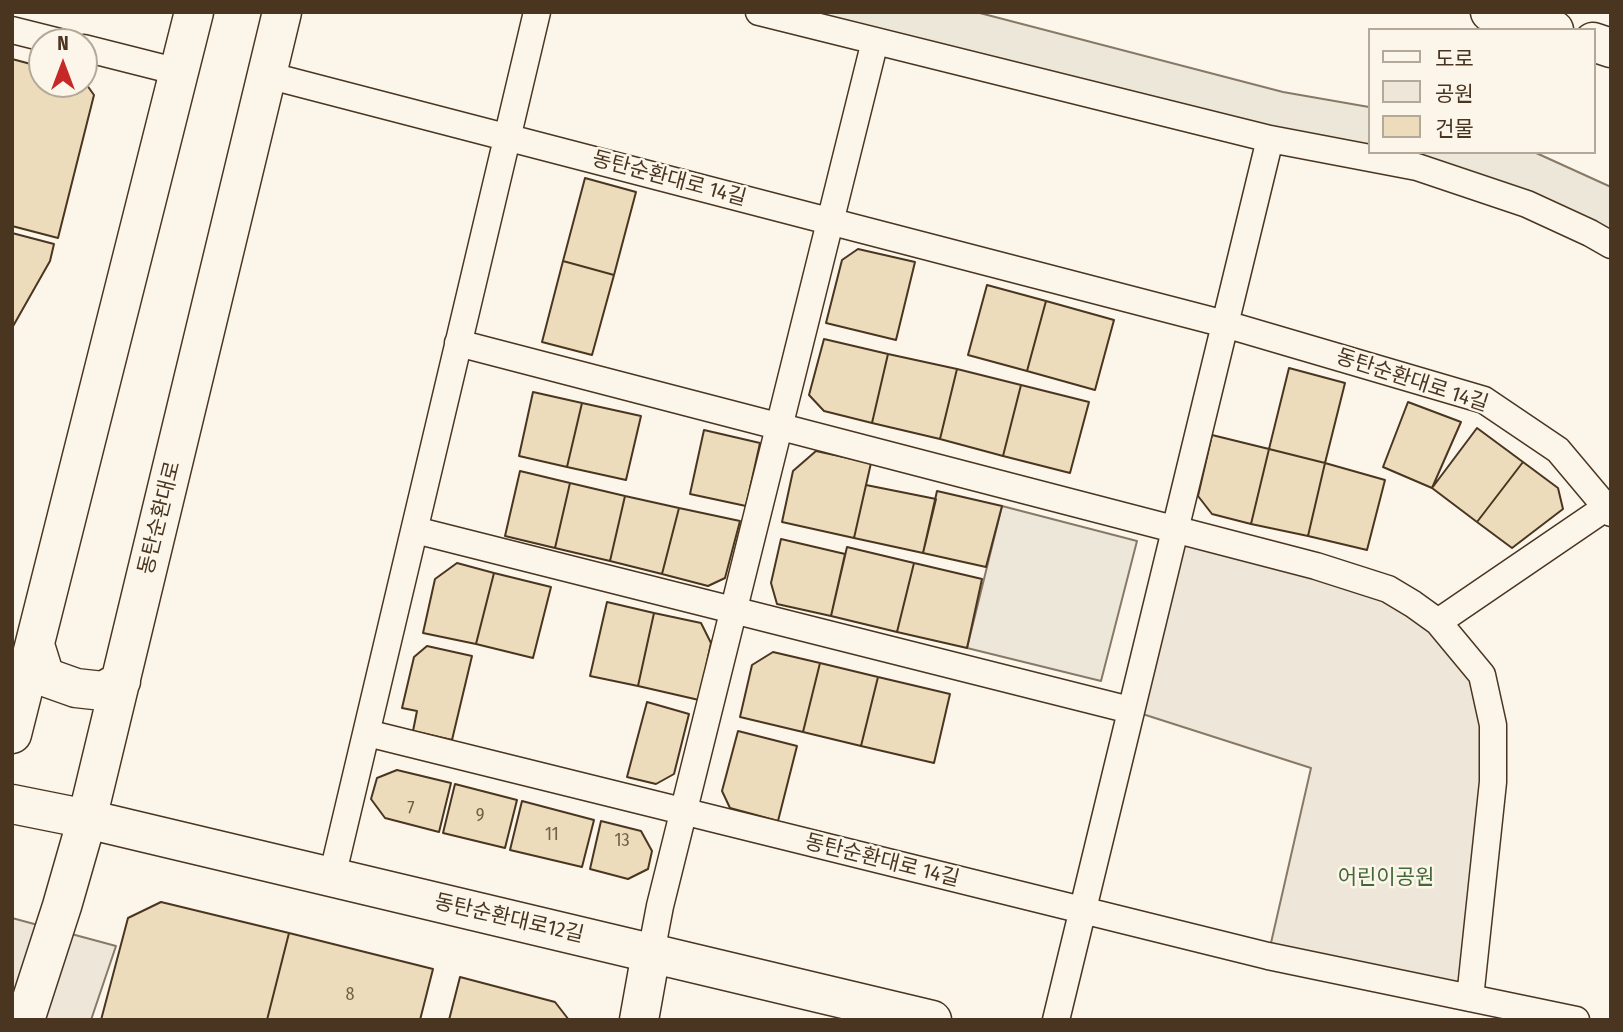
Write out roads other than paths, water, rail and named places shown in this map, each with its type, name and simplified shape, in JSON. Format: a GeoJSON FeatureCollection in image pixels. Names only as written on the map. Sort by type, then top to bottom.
{"type":"FeatureCollection","features":[{"type":"Feature","properties":{"kind":"main road"},"geometry":{"type":"LineString","coordinates":[[12,734],[194,12]]}},
{"type":"Feature","properties":{"kind":"main road","name":"동탄순환대로"},"geometry":{"type":"LineString","coordinates":[[25,1020],[87,819],[282,12]]}},
{"type":"Feature","properties":{"kind":"main road"},"geometry":{"type":"LineString","coordinates":[[1490,12],[1547,28]]}},
{"type":"Feature","properties":{"kind":"main road"},"geometry":{"type":"LineString","coordinates":[[35,645],[44,677],[76,688],[103,691],[121,681]]}},
{"type":"Feature","properties":{"kind":"main road","name":"동탄순환대로12길"},"geometry":{"type":"LineString","coordinates":[[12,804],[87,819],[932,1020]]}},
{"type":"Feature","properties":{"kind":"main road"},"geometry":{"type":"LineString","coordinates":[[639,1020],[651,953]]}},
{"type":"Feature","properties":{"kind":"street"},"geometry":{"type":"LineString","coordinates":[[332,877],[537,12]]}},
{"type":"Feature","properties":{"kind":"street"},"geometry":{"type":"LineString","coordinates":[[759,12],[1270,139],[1417,167],[1527,204],[1611,245]]}},
{"type":"Feature","properties":{"kind":"street"},"geometry":{"type":"LineString","coordinates":[[651,953],[683,812],[875,41]]}},
{"type":"Feature","properties":{"kind":"street"},"geometry":{"type":"LineString","coordinates":[[98,52],[179,72]]}},
{"type":"Feature","properties":{"kind":"street","name":"동탄순환대로 14길"},"geometry":{"type":"LineString","coordinates":[[267,75],[1225,324],[1484,400],[1558,450],[1609,508],[1438,622]]}},
{"type":"Feature","properties":{"kind":"street"},"geometry":{"type":"LineString","coordinates":[[1056,1020],[1270,139]]}},
{"type":"Feature","properties":{"kind":"street"},"geometry":{"type":"LineString","coordinates":[[458,343],[1316,566],[1388,589],[1438,622],[1482,675],[1493,725],[1493,782],[1470,998]]}},
{"type":"Feature","properties":{"kind":"street"},"geometry":{"type":"LineString","coordinates":[[415,530],[1130,710]]}},
{"type":"Feature","properties":{"kind":"street","name":"동탄순환대로 14길"},"geometry":{"type":"LineString","coordinates":[[367,733],[1268,956],[1576,1020]]}},
{"type":"Feature","properties":{"kind":"park label","name":"어린이공원"},"geometry":{"type":"Point","coordinates":[1386,878]}}]}
